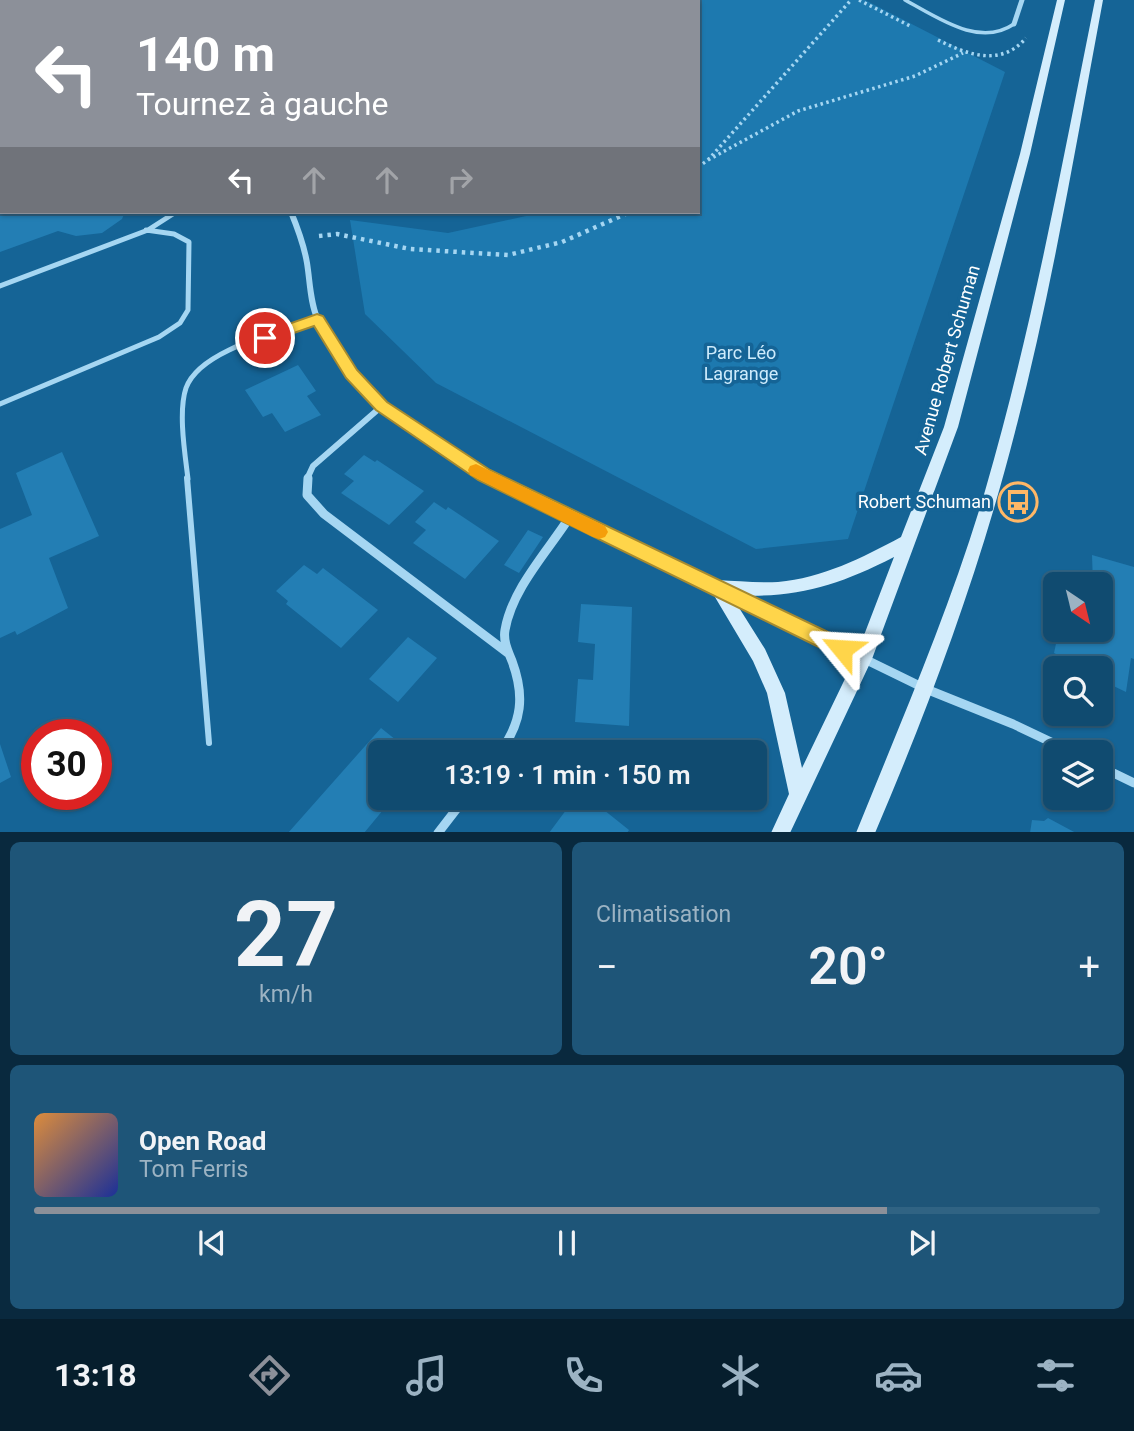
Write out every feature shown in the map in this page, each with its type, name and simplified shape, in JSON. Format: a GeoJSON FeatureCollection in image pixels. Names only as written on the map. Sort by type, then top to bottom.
{"type":"FeatureCollection","features":[{"type":"Feature","properties":{"kind":"main road","name":"Avenue Robert Schuman"},"geometry":{"type":"LineString","coordinates":[[780,832],[863,659],[951,427],[1025,154],[1060,0]]}},
{"type":"Feature","properties":{"kind":"main road"},"geometry":{"type":"LineString","coordinates":[[865,832],[926,689],[992,490],[1020,380],[1099,0]]}},
{"type":"Feature","properties":{"kind":"main road"},"geometry":{"type":"LineString","coordinates":[[717,587],[777,589],[816,582],[858,568],[909,541]]}},
{"type":"Feature","properties":{"kind":"main road"},"geometry":{"type":"LineString","coordinates":[[717,587],[759,654],[776,693],[798,794]]}},
{"type":"Feature","properties":{"kind":"street"},"geometry":{"type":"LineString","coordinates":[[1014,24],[1021,1]]}},
{"type":"Feature","properties":{"kind":"street"},"geometry":{"type":"LineString","coordinates":[[292,214],[300,237],[317,319],[352,374],[382,406],[484,475],[569,518],[926,689],[1047,740]]}},
{"type":"Feature","properties":{"kind":"street"},"geometry":{"type":"LineString","coordinates":[[382,406],[313,466],[307,480],[307,495],[324,514],[509,654]]}},
{"type":"Feature","properties":{"kind":"street"},"geometry":{"type":"LineString","coordinates":[[508,740],[519,724],[522,709],[518,682],[504,635],[508,619],[520,594],[569,518]]}},
{"type":"Feature","properties":{"kind":"street"},"geometry":{"type":"LineString","coordinates":[[1113,773],[1134,783]]}},
{"type":"Feature","properties":{"kind":"street"},"geometry":{"type":"LineString","coordinates":[[438,832],[455,810]]}},
{"type":"Feature","properties":{"kind":"lane"},"geometry":{"type":"LineString","coordinates":[[905,0],[980,34],[999,35],[1014,24]]}},
{"type":"Feature","properties":{"kind":"lane"},"geometry":{"type":"LineString","coordinates":[[1014,0],[1021,1]]}},
{"type":"Feature","properties":{"kind":"lane"},"geometry":{"type":"LineString","coordinates":[[0,286],[146,230],[173,214]]}},
{"type":"Feature","properties":{"kind":"lane"},"geometry":{"type":"LineString","coordinates":[[0,404],[159,337],[180,323],[188,310],[189,242],[169,232],[146,230]]}},
{"type":"Feature","properties":{"kind":"lane"},"geometry":{"type":"LineString","coordinates":[[209,743],[183,424],[187,388],[196,372],[212,357],[317,319]]}},
{"type":"Feature","properties":{"kind":"path"},"geometry":{"type":"LineString","coordinates":[[708,160],[852,0]]}},
{"type":"Feature","properties":{"kind":"path"},"geometry":{"type":"LineString","coordinates":[[700,166],[798,111],[915,76],[963,53]]}},
{"type":"Feature","properties":{"kind":"path"},"geometry":{"type":"LineString","coordinates":[[300,237],[337,234],[410,249],[508,255],[562,242],[625,214]]}},
{"type":"Feature","properties":{"kind":"green space","name":"Parc Léo Lagrange"},"geometry":{"type":"Polygon","coordinates":[[[700,0],[865,0],[1005,72],[848,539],[756,549],[436,383],[365,314],[350,220],[448,233],[526,216],[700,214],[700,0]]]}},
{"type":"Feature","properties":{"kind":"building"},"geometry":{"type":"Polygon","coordinates":[[[0,214],[124,214],[122,219],[102,233],[76,236],[58,231],[0,252],[0,214]]]}},
{"type":"Feature","properties":{"kind":"building"},"geometry":{"type":"Polygon","coordinates":[[[298,365],[316,391],[307,396],[321,415],[285,432],[272,413],[263,417],[245,390],[298,365]]]}},
{"type":"Feature","properties":{"kind":"building"},"geometry":{"type":"Polygon","coordinates":[[[62,452],[99,536],[49,558],[68,608],[17,635],[15,631],[0,638],[0,529],[32,515],[16,473],[62,452]]]}},
{"type":"Feature","properties":{"kind":"building"},"geometry":{"type":"Polygon","coordinates":[[[364,455],[375,462],[377,460],[424,491],[389,525],[341,493],[354,481],[344,474],[364,455]]]}},
{"type":"Feature","properties":{"kind":"building"},"geometry":{"type":"Polygon","coordinates":[[[434,502],[446,510],[448,507],[499,541],[465,579],[413,543],[426,530],[415,522],[434,502]]]}},
{"type":"Feature","properties":{"kind":"building"},"geometry":{"type":"Polygon","coordinates":[[[528,530],[543,537],[519,573],[504,565],[528,530]]]}},
{"type":"Feature","properties":{"kind":"building"},"geometry":{"type":"Polygon","coordinates":[[[1092,555],[1134,567],[1134,659],[1131,658],[1126,692],[1113,686],[1113,656],[1060,656],[1054,653],[1056,642],[1113,642],[1113,572],[1093,572],[1092,555]]]}},
{"type":"Feature","properties":{"kind":"building"},"geometry":{"type":"Polygon","coordinates":[[[304,565],[317,574],[323,568],[378,610],[341,648],[286,604],[288,601],[276,591],[304,565]]]}},
{"type":"Feature","properties":{"kind":"building"},"geometry":{"type":"Polygon","coordinates":[[[581,604],[632,607],[629,726],[575,722],[578,679],[593,680],[595,644],[578,642],[581,604]]]}},
{"type":"Feature","properties":{"kind":"building"},"geometry":{"type":"Polygon","coordinates":[[[408,637],[437,658],[398,702],[369,679],[408,637]]]}},
{"type":"Feature","properties":{"kind":"building"},"geometry":{"type":"Polygon","coordinates":[[[381,728],[396,740],[370,740],[381,728]]]}},
{"type":"Feature","properties":{"kind":"building"},"geometry":{"type":"Polygon","coordinates":[[[368,743],[368,810],[383,810],[365,832],[289,832],[368,743]]]}},
{"type":"Feature","properties":{"kind":"building"},"geometry":{"type":"Polygon","coordinates":[[[0,744],[11,777],[0,783],[0,744]]]}},
{"type":"Feature","properties":{"kind":"building"},"geometry":{"type":"Polygon","coordinates":[[[566,810],[604,810],[629,830],[550,832],[566,810]]]}},
{"type":"Feature","properties":{"kind":"building"},"geometry":{"type":"Polygon","coordinates":[[[1048,818],[1074,832],[1030,832],[1032,820],[1044,821],[1048,818]]]}},
{"type":"Feature","properties":{"kind":"slow traffic"},"geometry":{"type":"LineString","coordinates":[[476,470],[599,532]]}},
{"type":"Feature","properties":{"kind":"place","name":"Robert Schuman"},"geometry":{"type":"Point","coordinates":[1018,502]}},
{"type":"Feature","properties":{"kind":"route"},"geometry":{"type":"LineString","coordinates":[[265,338],[317,319],[352,374],[382,406],[484,475],[842,649]]}}]}
